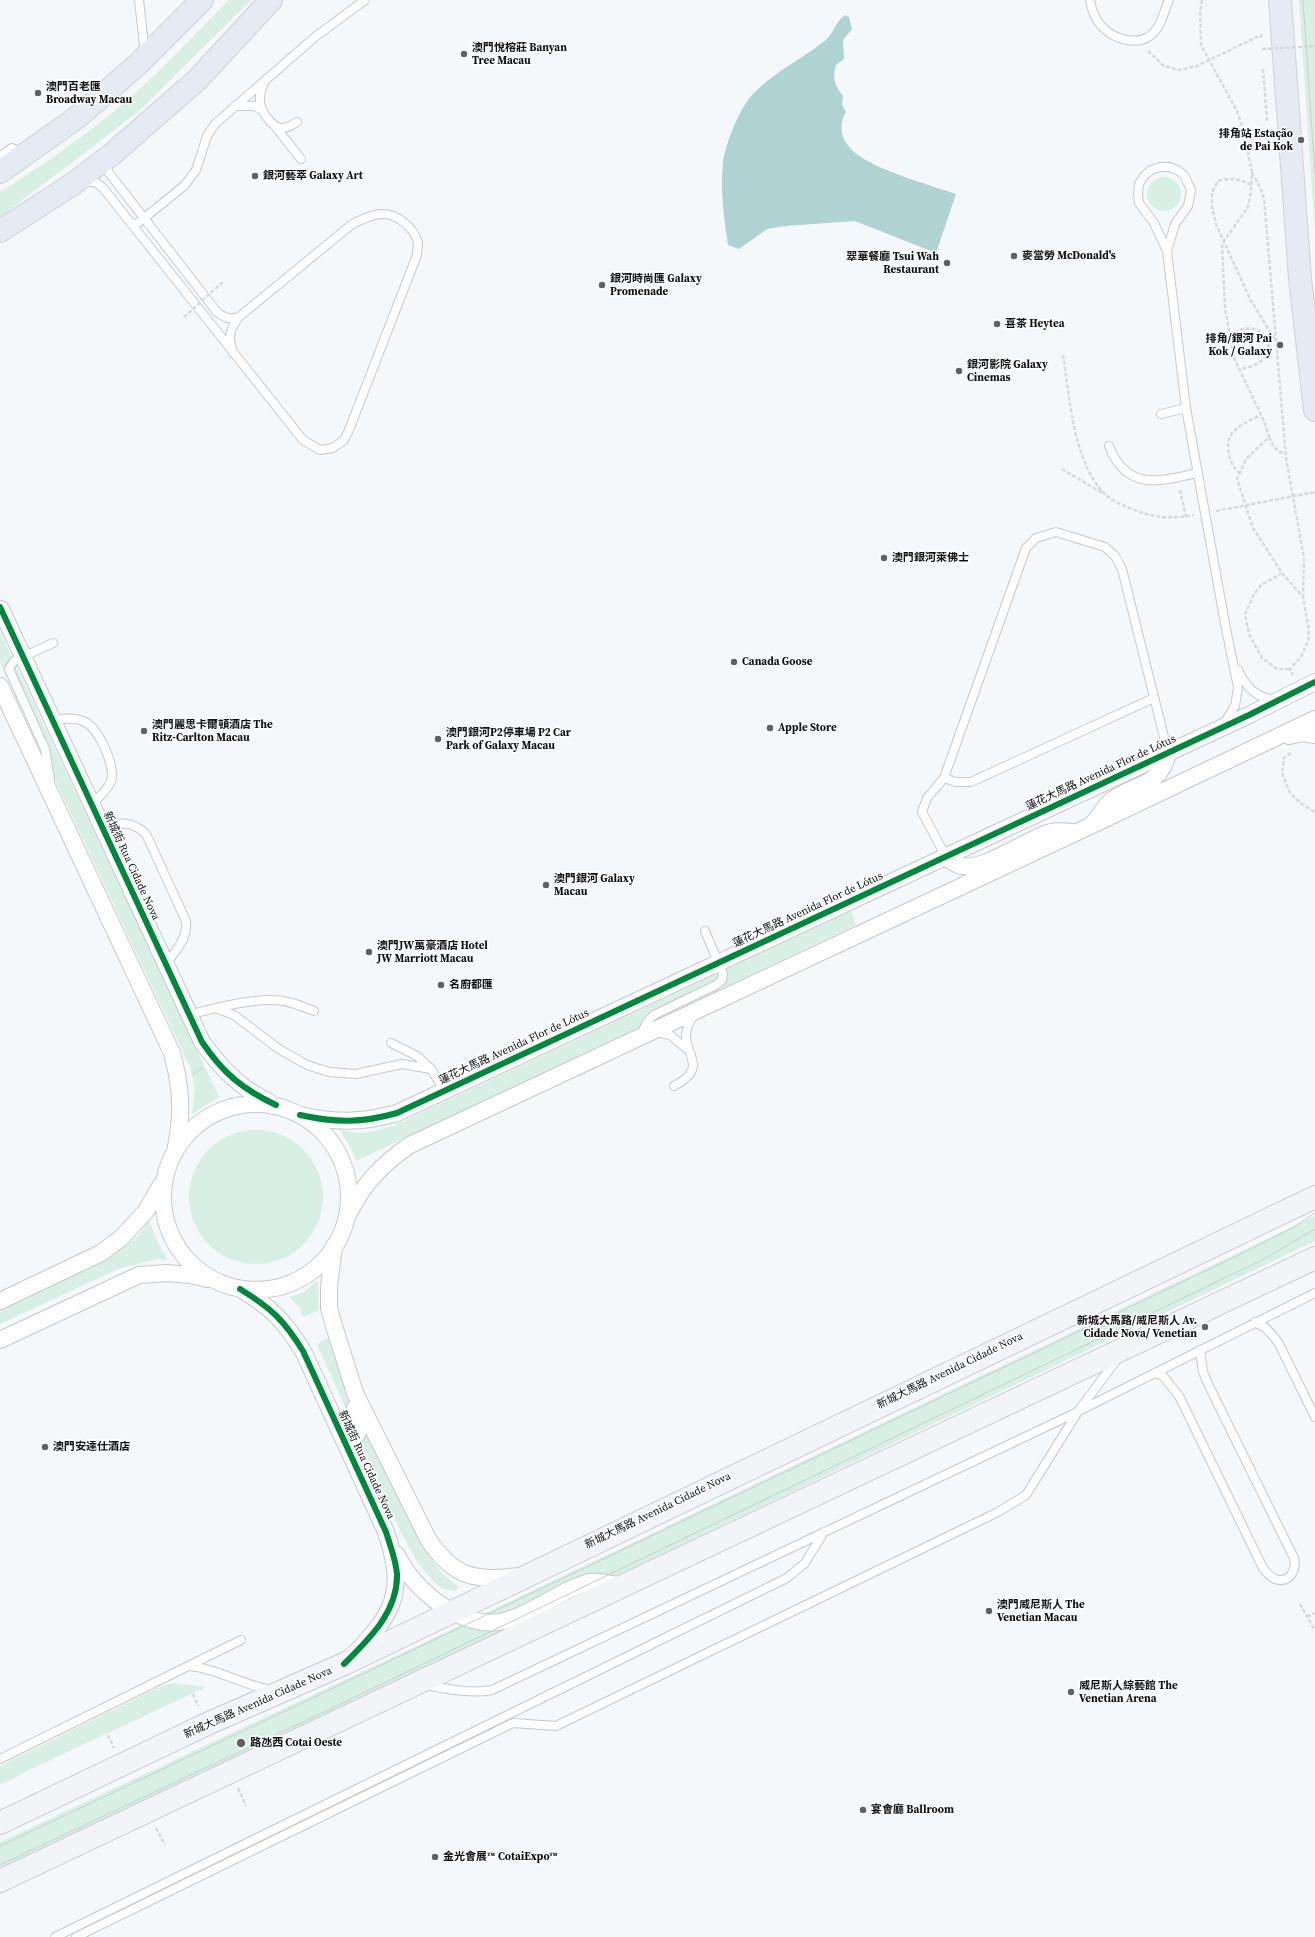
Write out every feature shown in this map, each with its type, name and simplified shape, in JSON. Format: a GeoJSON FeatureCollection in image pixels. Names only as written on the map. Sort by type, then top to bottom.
{"type":"FeatureCollection","features":[{"type":"Feature","properties":{"kind":"main road"},"geometry":{"type":"LineString","coordinates":[[0,172],[79,116],[148,44],[202,0]]}},
{"type":"Feature","properties":{"kind":"main road"},"geometry":{"type":"LineString","coordinates":[[0,231],[74,184],[110,155],[197,80],[271,0]]}},
{"type":"Feature","properties":{"kind":"main road"},"geometry":{"type":"LineString","coordinates":[[1278,5],[1300,278],[1315,410]]}},
{"type":"Feature","properties":{"kind":"main road","name":"新城大馬路 Avenida Cidade Nova"},"geometry":{"type":"LineString","coordinates":[[0,1823],[200,1728],[344,1664],[525,1575],[1315,1197]]}},
{"type":"Feature","properties":{"kind":"main road"},"geometry":{"type":"LineString","coordinates":[[0,1881],[1315,1258]]}},
{"type":"Feature","properties":{"kind":"street","name":"新城街 Rua Cidade Nova"},"geometry":{"type":"LineString","coordinates":[[1,609],[202,1042],[216,1062],[233,1080],[254,1094],[300,1115]]}},
{"type":"Feature","properties":{"kind":"street","name":"蓮花大馬路 Avenida Flor de Lótus"},"geometry":{"type":"LineString","coordinates":[[300,1115],[324,1120],[349,1122],[374,1120],[397,1113],[1215,731],[1300,691],[1315,682]]}},
{"type":"Feature","properties":{"kind":"street"},"geometry":{"type":"LineString","coordinates":[[0,686],[172,1053],[179,1080],[181,1102],[180,1120],[175,1150]]}},
{"type":"Feature","properties":{"kind":"street"},"geometry":{"type":"LineString","coordinates":[[0,1340],[139,1276],[166,1273],[190,1274],[240,1289],[257,1290],[273,1289],[304,1277],[317,1268],[328,1256],[358,1195],[372,1176],[390,1159],[410,1145],[1315,719]]}},
{"type":"Feature","properties":{"kind":"street"},"geometry":{"type":"LineString","coordinates":[[1274,739],[1302,733],[1315,734]]}},
{"type":"Feature","properties":{"kind":"street"},"geometry":{"type":"LineString","coordinates":[[946,857],[953,863],[962,866],[970,866],[983,863],[1049,832],[1083,829],[1113,800],[1151,780],[1162,771],[1168,753]]}},
{"type":"Feature","properties":{"kind":"street"},"geometry":{"type":"LineString","coordinates":[[0,1301],[101,1253],[121,1238],[146,1211],[164,1178],[175,1150],[184,1136],[197,1124],[226,1108],[248,1104],[276,1105]]}},
{"type":"Feature","properties":{"kind":"street"},"geometry":{"type":"LineString","coordinates":[[300,1115],[324,1133],[340,1157],[348,1185],[348,1215]]}},
{"type":"Feature","properties":{"kind":"street"},"geometry":{"type":"LineString","coordinates":[[164,1178],[164,1206],[166,1220],[173,1239],[184,1256],[194,1266],[216,1281]]}},
{"type":"Feature","properties":{"kind":"street","name":"新城街 Rua Cidade Nova"},"geometry":{"type":"LineString","coordinates":[[334,1244],[329,1287],[329,1308],[356,1393],[428,1539],[438,1555],[449,1565],[473,1577],[492,1578],[525,1575]]}},
{"type":"Feature","properties":{"kind":"street","name":"新城街 Rua Cidade Nova"},"geometry":{"type":"LineString","coordinates":[[240,1289],[261,1302],[277,1315],[290,1330],[303,1351],[386,1532],[392,1551],[397,1574],[389,1612],[365,1642],[344,1664]]}},
{"type":"Feature","properties":{"kind":"street"},"geometry":{"type":"LineString","coordinates":[[346,1445],[356,1436],[361,1425],[353,1402],[356,1393]]}},
{"type":"Feature","properties":{"kind":"street"},"geometry":{"type":"LineString","coordinates":[[386,1532],[400,1563],[412,1580],[440,1605],[452,1611],[481,1621],[504,1621],[583,1584],[593,1582],[624,1585]]}},
{"type":"Feature","properties":{"kind":"lane"},"geometry":{"type":"LineString","coordinates":[[139,0],[148,44]]}},
{"type":"Feature","properties":{"kind":"lane"},"geometry":{"type":"LineString","coordinates":[[131,224],[138,223],[185,185],[196,170],[207,136],[214,124],[316,37],[365,0]]}},
{"type":"Feature","properties":{"kind":"lane"},"geometry":{"type":"LineString","coordinates":[[1090,0],[1096,19],[1110,35],[1131,40],[1141,40],[1149,37],[1153,33],[1162,19],[1169,0]]}},
{"type":"Feature","properties":{"kind":"lane"},"geometry":{"type":"LineString","coordinates":[[1162,0],[1162,19]]}},
{"type":"Feature","properties":{"kind":"lane"},"geometry":{"type":"LineString","coordinates":[[264,82],[259,100],[261,109],[301,159]]}},
{"type":"Feature","properties":{"kind":"lane"},"geometry":{"type":"LineString","coordinates":[[235,106],[246,106],[261,109]]}},
{"type":"Feature","properties":{"kind":"lane"},"geometry":{"type":"LineString","coordinates":[[272,123],[278,128],[283,128],[296,122]]}},
{"type":"Feature","properties":{"kind":"lane"},"geometry":{"type":"LineString","coordinates":[[0,156],[12,148],[25,155]]}},
{"type":"Feature","properties":{"kind":"lane"},"geometry":{"type":"LineString","coordinates":[[110,155],[106,164],[108,173],[217,312],[224,317],[231,319],[239,317]]}},
{"type":"Feature","properties":{"kind":"lane"},"geometry":{"type":"LineString","coordinates":[[1167,251],[1175,224],[1188,206],[1191,198],[1191,190],[1184,175],[1169,167],[1160,167],[1151,170],[1144,176],[1139,184],[1139,203],[1154,223],[1167,251],[1186,408],[1204,513],[1238,687],[1238,697],[1231,714],[1215,731]]}},
{"type":"Feature","properties":{"kind":"lane"},"geometry":{"type":"LineString","coordinates":[[74,184],[87,181],[95,182],[103,188],[233,353],[303,440],[320,450],[333,448],[344,440],[349,430],[417,255],[418,244],[414,234],[404,222],[395,217],[383,214],[364,219],[350,225],[239,317],[230,329],[229,336],[233,353]]}},
{"type":"Feature","properties":{"kind":"lane"},"geometry":{"type":"LineString","coordinates":[[1161,414],[1186,408]]}},
{"type":"Feature","properties":{"kind":"lane"},"geometry":{"type":"LineString","coordinates":[[1109,446],[1114,460],[1122,469],[1133,477],[1154,480],[1197,473]]}},
{"type":"Feature","properties":{"kind":"lane"},"geometry":{"type":"LineString","coordinates":[[946,857],[922,812],[927,798],[944,778],[1026,548],[1036,538],[1056,532],[1105,547],[1115,556],[1122,569],[1168,753]]}},
{"type":"Feature","properties":{"kind":"lane"},"geometry":{"type":"LineString","coordinates":[[53,643],[11,664],[10,673],[45,749],[54,801]]}},
{"type":"Feature","properties":{"kind":"lane"},"geometry":{"type":"LineString","coordinates":[[1231,657],[1242,678],[1252,691],[1264,698],[1281,700]]}},
{"type":"Feature","properties":{"kind":"lane"},"geometry":{"type":"LineString","coordinates":[[944,778],[956,782],[971,782],[1154,698]]}},
{"type":"Feature","properties":{"kind":"lane"},"geometry":{"type":"LineString","coordinates":[[52,720],[82,720],[90,724],[96,730],[112,766],[113,774],[111,783],[92,805]]}},
{"type":"Feature","properties":{"kind":"lane"},"geometry":{"type":"LineString","coordinates":[[101,826],[123,823],[132,824],[146,834],[186,921],[187,929],[184,938],[166,964]]}},
{"type":"Feature","properties":{"kind":"lane"},"geometry":{"type":"LineString","coordinates":[[687,1048],[670,1035],[647,1034],[644,1028],[649,1019],[654,1015],[716,985],[722,980],[723,974],[705,931]]}},
{"type":"Feature","properties":{"kind":"lane"},"geometry":{"type":"LineString","coordinates":[[189,1015],[216,1008],[261,1001],[287,1001],[314,1011]]}},
{"type":"Feature","properties":{"kind":"lane"},"geometry":{"type":"LineString","coordinates":[[216,1008],[234,1015],[279,1049],[307,1065],[329,1072],[356,1074],[402,1064],[431,1069]]}},
{"type":"Feature","properties":{"kind":"lane"},"geometry":{"type":"LineString","coordinates":[[674,1086],[686,1080],[693,1070],[694,1064],[687,1048],[685,1038],[686,1028],[698,1010]]}},
{"type":"Feature","properties":{"kind":"lane"},"geometry":{"type":"LineString","coordinates":[[391,1042],[418,1056],[431,1069],[445,1091]]}},
{"type":"Feature","properties":{"kind":"lane"},"geometry":{"type":"LineString","coordinates":[[415,1684],[467,1692],[492,1690],[1079,1410],[1315,1293]]}},
{"type":"Feature","properties":{"kind":"lane"},"geometry":{"type":"LineString","coordinates":[[1255,1322],[1266,1328],[1278,1342],[1315,1417]]}},
{"type":"Feature","properties":{"kind":"lane"},"geometry":{"type":"LineString","coordinates":[[76,1937],[513,1723],[556,1726],[998,1512],[1026,1495],[1079,1410],[1126,1347]]}},
{"type":"Feature","properties":{"kind":"lane"},"geometry":{"type":"LineString","coordinates":[[1154,1373],[1163,1376],[1179,1396],[1264,1568],[1270,1576],[1276,1580],[1289,1577],[1294,1571],[1296,1565],[1294,1558],[1209,1386],[1203,1372],[1200,1350]]}},
{"type":"Feature","properties":{"kind":"lane"},"geometry":{"type":"LineString","coordinates":[[55,1937],[787,1578],[805,1563],[825,1531]]}},
{"type":"Feature","properties":{"kind":"lane"},"geometry":{"type":"LineString","coordinates":[[0,1759],[241,1640]]}},
{"type":"Feature","properties":{"kind":"lane"},"geometry":{"type":"LineString","coordinates":[[189,1666],[203,1667],[261,1687],[286,1689]]}},
{"type":"Feature","properties":{"kind":"path"},"geometry":{"type":"LineString","coordinates":[[1202,0],[1200,12],[1201,45],[1237,111],[1244,133],[1252,172],[1248,207],[1222,244],[1225,308],[1230,337],[1234,358],[1262,415],[1273,447],[1279,452],[1286,454]]}},
{"type":"Feature","properties":{"kind":"path"},"geometry":{"type":"LineString","coordinates":[[1141,40],[1149,54],[1164,66],[1179,70],[1197,66],[1261,34]]}},
{"type":"Feature","properties":{"kind":"path"},"geometry":{"type":"LineString","coordinates":[[1262,57],[1262,49],[1315,46]]}},
{"type":"Feature","properties":{"kind":"path"},"geometry":{"type":"LineString","coordinates":[[1263,65],[1267,120]]}},
{"type":"Feature","properties":{"kind":"path"},"geometry":{"type":"LineString","coordinates":[[1252,172],[1262,189],[1264,198],[1275,341],[1286,454],[1304,558],[1303,597],[1309,631],[1308,641],[1301,657],[1290,669],[1277,669],[1262,658],[1249,634],[1245,614],[1254,594],[1261,584],[1282,573]]}},
{"type":"Feature","properties":{"kind":"path"},"geometry":{"type":"LineString","coordinates":[[1251,185],[1238,178],[1228,178],[1218,181],[1212,192],[1212,207],[1216,224],[1225,239],[1234,267],[1250,299],[1275,341]]}},
{"type":"Feature","properties":{"kind":"path"},"geometry":{"type":"LineString","coordinates":[[184,317],[224,282]]}},
{"type":"Feature","properties":{"kind":"path"},"geometry":{"type":"LineString","coordinates":[[1263,333],[1267,327]]}},
{"type":"Feature","properties":{"kind":"path"},"geometry":{"type":"LineString","coordinates":[[1230,337],[1242,329],[1254,329],[1263,333],[1269,347],[1268,355],[1260,362],[1250,367],[1239,369]]}},
{"type":"Feature","properties":{"kind":"path"},"geometry":{"type":"LineString","coordinates":[[1240,474],[1235,470],[1230,459],[1228,442],[1233,431],[1262,415]]}},
{"type":"Feature","properties":{"kind":"path"},"geometry":{"type":"LineString","coordinates":[[1270,438],[1246,459],[1237,479],[1245,506],[1254,528],[1282,573],[1303,597]]}},
{"type":"Feature","properties":{"kind":"path"},"geometry":{"type":"LineString","coordinates":[[1062,469],[1108,496]]}},
{"type":"Feature","properties":{"kind":"path"},"geometry":{"type":"LineString","coordinates":[[1177,477],[1186,517]]}},
{"type":"Feature","properties":{"kind":"path"},"geometry":{"type":"LineString","coordinates":[[1204,513],[1315,492]]}},
{"type":"Feature","properties":{"kind":"path"},"geometry":{"type":"LineString","coordinates":[[1290,669],[1300,691]]}},
{"type":"Feature","properties":{"kind":"path"},"geometry":{"type":"LineString","coordinates":[[1294,751],[1284,758],[1282,773],[1290,793],[1315,812]]}},
{"type":"Feature","properties":{"kind":"path"},"geometry":{"type":"LineString","coordinates":[[179,1080],[216,1062]]}},
{"type":"Feature","properties":{"kind":"path"},"geometry":{"type":"LineString","coordinates":[[1300,1604],[1314,1628]]}},
{"type":"Feature","properties":{"kind":"path"},"geometry":{"type":"LineString","coordinates":[[1307,1617],[1315,1613]]}},
{"type":"Feature","properties":{"kind":"green space"},"geometry":{"type":"Polygon","coordinates":[[[229,0],[251,0],[138,112],[0,217],[0,192],[59,153],[116,110],[160,70],[229,0]]]}},
{"type":"Feature","properties":{"kind":"green space"},"geometry":{"type":"Polygon","coordinates":[[[1299,0],[1315,0],[1315,232],[1299,0]]]}},
{"type":"Feature","properties":{"kind":"green space"},"geometry":{"type":"Polygon","coordinates":[[[1161,177],[1167,177],[1171,178],[1178,184],[1181,194],[1180,201],[1174,208],[1167,211],[1161,211],[1157,210],[1150,204],[1147,197],[1147,191],[1148,187],[1154,180],[1161,177]]]}},
{"type":"Feature","properties":{"kind":"green space"},"geometry":{"type":"Polygon","coordinates":[[[0,632],[219,1097],[192,1114],[195,1089],[190,1067],[0,663],[0,632]]]}},
{"type":"Feature","properties":{"kind":"green space"},"geometry":{"type":"Polygon","coordinates":[[[851,911],[856,925],[356,1161],[352,1150],[339,1129],[361,1133],[380,1130],[395,1125],[851,911]]]}},
{"type":"Feature","properties":{"kind":"green space"},"geometry":{"type":"Polygon","coordinates":[[[249,1130],[263,1130],[282,1135],[304,1149],[318,1171],[322,1184],[322,1210],[318,1223],[304,1245],[282,1259],[263,1264],[249,1264],[230,1259],[208,1245],[194,1223],[189,1204],[189,1190],[194,1171],[208,1149],[230,1135],[249,1130]]]}},
{"type":"Feature","properties":{"kind":"green space"},"geometry":{"type":"Polygon","coordinates":[[[1315,1216],[1315,1241],[266,1744],[0,1869],[0,1842],[421,1644],[1315,1216]]]}},
{"type":"Feature","properties":{"kind":"green space"},"geometry":{"type":"Polygon","coordinates":[[[149,1219],[158,1243],[168,1260],[158,1259],[118,1269],[0,1324],[0,1308],[109,1258],[139,1235],[149,1219]]]}},
{"type":"Feature","properties":{"kind":"green space"},"geometry":{"type":"Polygon","coordinates":[[[318,1280],[319,1310],[303,1317],[300,1308],[289,1297],[304,1292],[318,1280]]]}},
{"type":"Feature","properties":{"kind":"green space"},"geometry":{"type":"Polygon","coordinates":[[[331,1336],[414,1528],[428,1555],[444,1575],[459,1587],[456,1591],[443,1589],[432,1580],[417,1562],[399,1528],[317,1344],[331,1336]]]}},
{"type":"Feature","properties":{"kind":"green space"},"geometry":{"type":"Polygon","coordinates":[[[174,1683],[206,1687],[27,1771],[3,1784],[0,1783],[0,1766],[161,1686],[174,1683]]]}},
{"type":"Feature","properties":{"kind":"water"},"geometry":{"type":"Polygon","coordinates":[[[845,15],[849,17],[852,29],[843,40],[844,59],[836,65],[834,74],[836,85],[843,96],[842,105],[846,112],[842,121],[842,135],[850,148],[870,162],[916,181],[956,194],[936,253],[855,221],[786,226],[767,229],[739,249],[728,245],[723,204],[722,173],[724,155],[738,117],[748,100],[761,86],[826,40],[845,15]]]}},
{"type":"Feature","properties":{"kind":"tram line"},"geometry":{"type":"LineString","coordinates":[[1303,0],[1315,174]]}},
{"type":"Feature","properties":{"kind":"tram line"},"geometry":{"type":"LineString","coordinates":[[0,1846],[1251,1249],[1294,1227],[1315,1213]]}},
{"type":"Feature","properties":{"kind":"tram line"},"geometry":{"type":"LineString","coordinates":[[0,1865],[330,1709],[1262,1260],[1315,1229]]}},
{"type":"Feature","properties":{"kind":"cycle path"},"geometry":{"type":"LineString","coordinates":[[0,607],[202,1042],[218,1063],[234,1079],[253,1093],[276,1105]]}},
{"type":"Feature","properties":{"kind":"cycle path"},"geometry":{"type":"LineString","coordinates":[[300,1115],[337,1121],[349,1121],[372,1119],[397,1113],[1249,715],[1315,682]]}},
{"type":"Feature","properties":{"kind":"cycle path"},"geometry":{"type":"LineString","coordinates":[[240,1289],[269,1309],[290,1331],[303,1351],[386,1532],[394,1558],[397,1574],[393,1601],[387,1613],[372,1635],[344,1664]]}},
{"type":"Feature","properties":{"kind":"place","name":"澳門悅榕莊 Banyan Tree Macau"},"geometry":{"type":"Point","coordinates":[464,54]}},
{"type":"Feature","properties":{"kind":"place","name":"澳門百老匯 Broadway Macau"},"geometry":{"type":"Point","coordinates":[38,93]}},
{"type":"Feature","properties":{"kind":"place","name":"排角站 Estação de Pai Kok"},"geometry":{"type":"Point","coordinates":[1301,140]}},
{"type":"Feature","properties":{"kind":"place","name":"銀河藝萃 Galaxy Art"},"geometry":{"type":"Point","coordinates":[255,176]}},
{"type":"Feature","properties":{"kind":"place","name":"麥當勞 McDonald's"},"geometry":{"type":"Point","coordinates":[1014,256]}},
{"type":"Feature","properties":{"kind":"place","name":"翠華餐廳 Tsui Wah Restaurant"},"geometry":{"type":"Point","coordinates":[947,263]}},
{"type":"Feature","properties":{"kind":"place","name":"銀河時尚匯 Galaxy Promenade"},"geometry":{"type":"Point","coordinates":[602,285]}},
{"type":"Feature","properties":{"kind":"place","name":"喜茶 Heytea"},"geometry":{"type":"Point","coordinates":[997,324]}},
{"type":"Feature","properties":{"kind":"place","name":"排角/銀河 Pai Kok / Galaxy"},"geometry":{"type":"Point","coordinates":[1280,345]}},
{"type":"Feature","properties":{"kind":"place","name":"銀河影院 Galaxy Cinemas"},"geometry":{"type":"Point","coordinates":[959,371]}},
{"type":"Feature","properties":{"kind":"place","name":"澳門銀河萊佛士"},"geometry":{"type":"Point","coordinates":[884,558]}},
{"type":"Feature","properties":{"kind":"place","name":"Canada Goose"},"geometry":{"type":"Point","coordinates":[734,662]}},
{"type":"Feature","properties":{"kind":"place","name":"Apple Store"},"geometry":{"type":"Point","coordinates":[770,728]}},
{"type":"Feature","properties":{"kind":"place","name":"澳門麗思卡爾頓酒店 The Ritz-Carlton Macau"},"geometry":{"type":"Point","coordinates":[144,731]}},
{"type":"Feature","properties":{"kind":"place","name":"澳門銀河P2停車場 P2 Car Park of Galaxy Macau"},"geometry":{"type":"Point","coordinates":[438,739]}},
{"type":"Feature","properties":{"kind":"place","name":"澳門銀河 Galaxy Macau"},"geometry":{"type":"Point","coordinates":[546,885]}},
{"type":"Feature","properties":{"kind":"place","name":"澳門JW萬豪酒店 Hotel JW Marriott Macau"},"geometry":{"type":"Point","coordinates":[369,952]}},
{"type":"Feature","properties":{"kind":"place","name":"名廚都匯"},"geometry":{"type":"Point","coordinates":[441,985]}},
{"type":"Feature","properties":{"kind":"place","name":"新城大馬路/威尼斯人 Av. Cidade Nova/ Venetian"},"geometry":{"type":"Point","coordinates":[1205,1327]}},
{"type":"Feature","properties":{"kind":"place","name":"澳門安達仕酒店"},"geometry":{"type":"Point","coordinates":[45,1447]}},
{"type":"Feature","properties":{"kind":"place","name":"澳門威尼斯人 The Venetian Macau"},"geometry":{"type":"Point","coordinates":[989,1611]}},
{"type":"Feature","properties":{"kind":"place","name":"威尼斯人綜藝館 The Venetian Arena"},"geometry":{"type":"Point","coordinates":[1071,1692]}},
{"type":"Feature","properties":{"kind":"place","name":"路氹西 Cotai Oeste"},"geometry":{"type":"Point","coordinates":[241,1743]}},
{"type":"Feature","properties":{"kind":"place","name":"宴會廳 Ballroom"},"geometry":{"type":"Point","coordinates":[863,1810]}},
{"type":"Feature","properties":{"kind":"place","name":"金光會展™ CotaiExpo™"},"geometry":{"type":"Point","coordinates":[435,1857]}}]}
